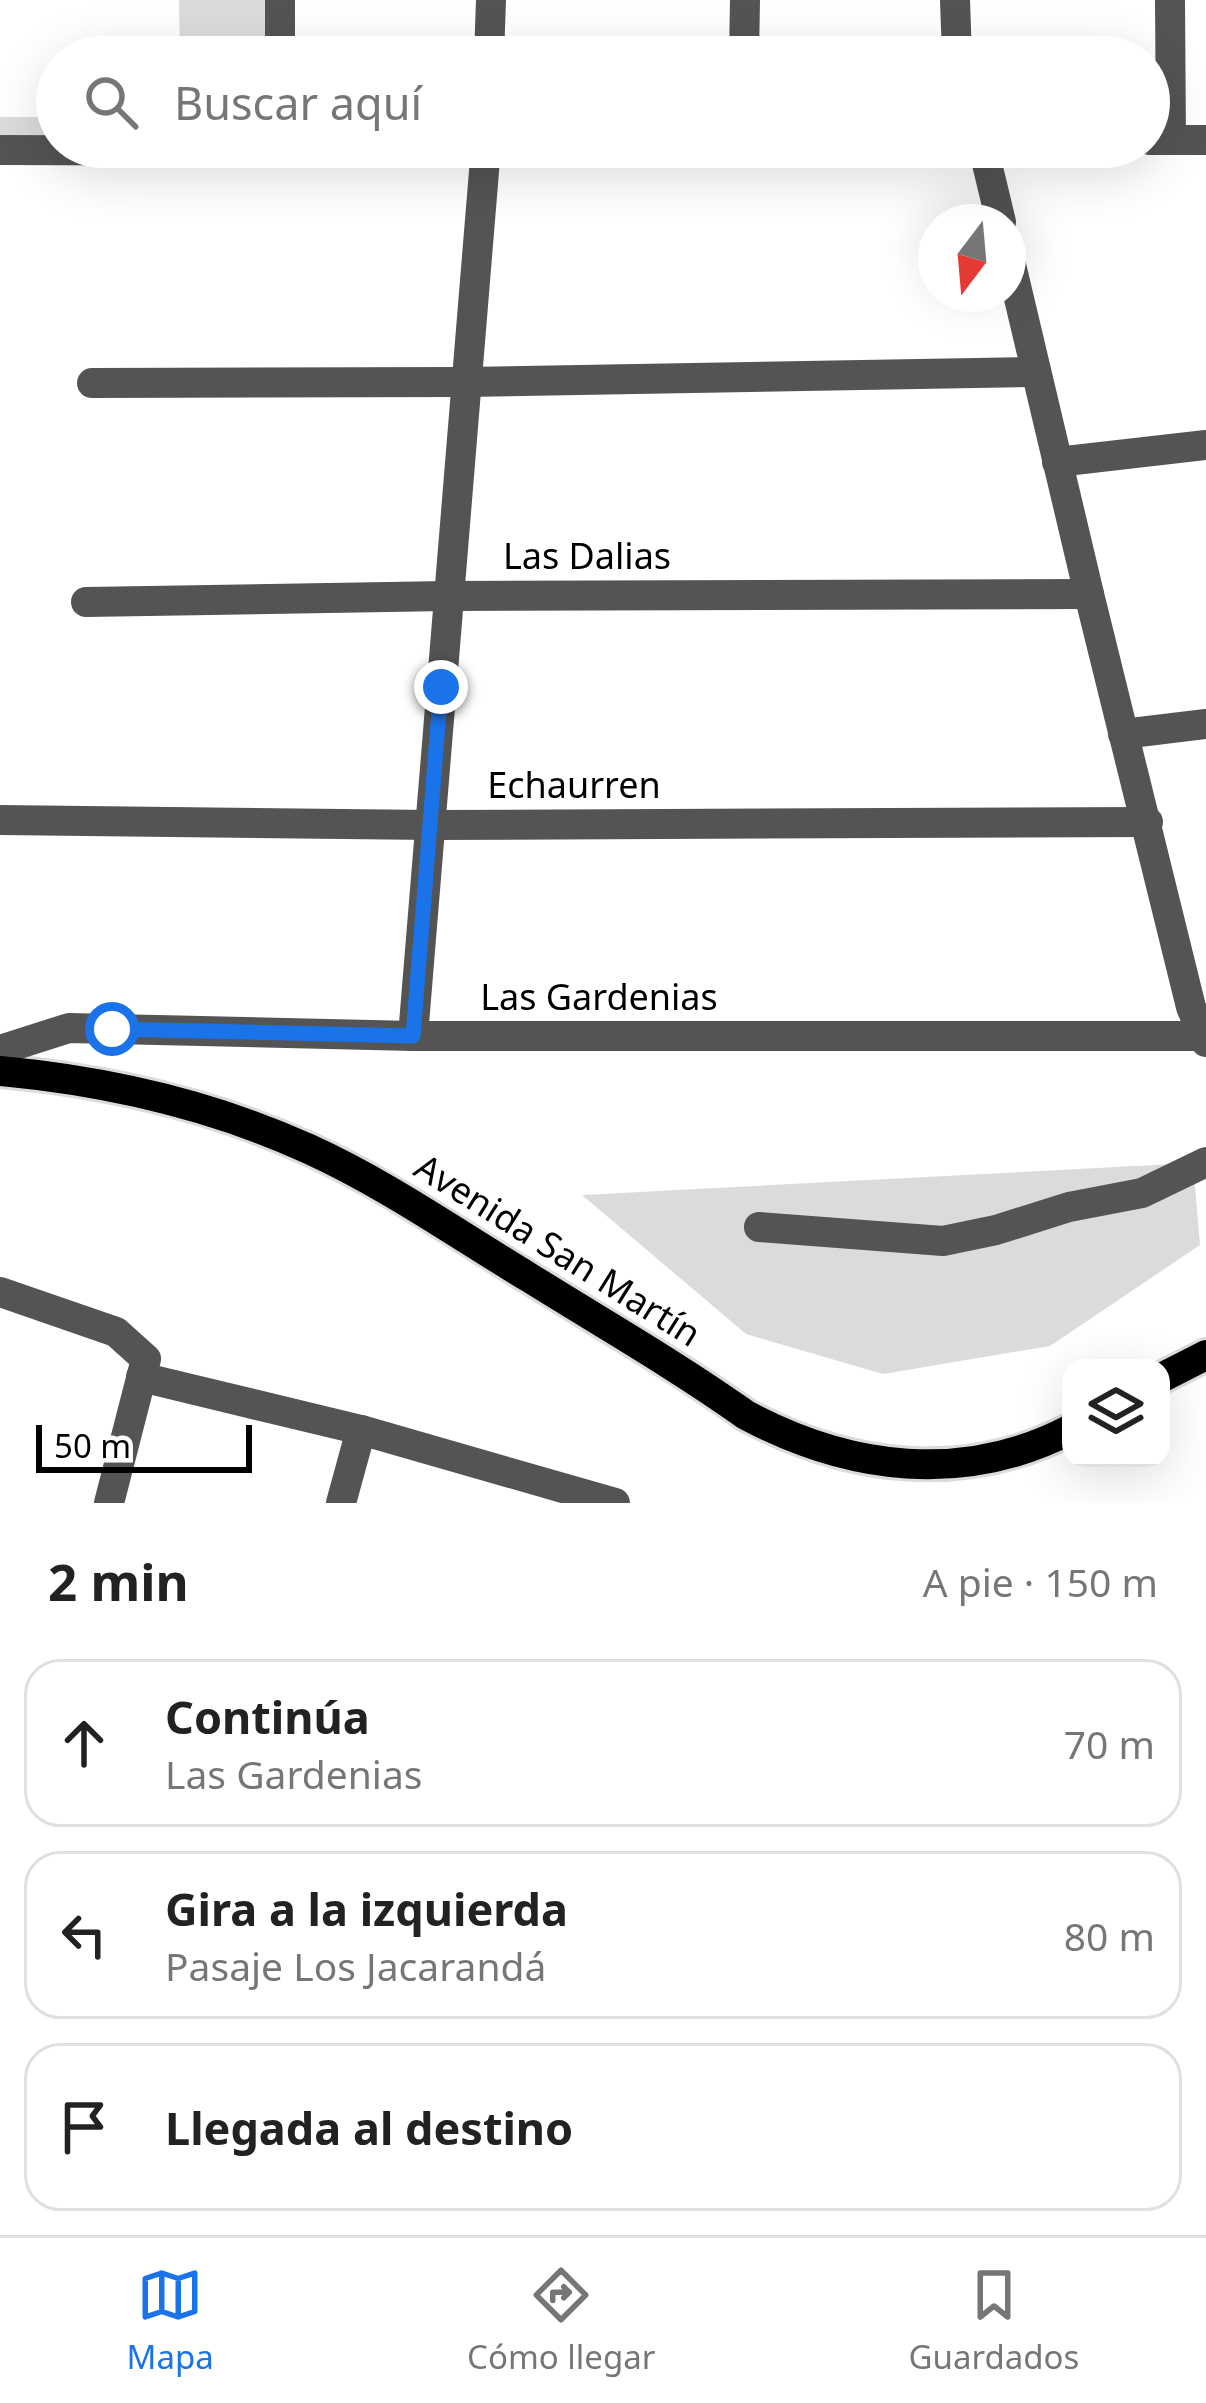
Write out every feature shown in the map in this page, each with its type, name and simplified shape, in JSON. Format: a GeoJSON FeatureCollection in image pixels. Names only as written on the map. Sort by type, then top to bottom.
{"type":"FeatureCollection","features":[{"type":"Feature","properties":{"kind":"main road","name":"Avenida San Martín"},"geometry":{"type":"LineString","coordinates":[[0,1071],[109,1084],[164,1097],[219,1113],[311,1150],[398,1197],[746,1415],[815,1447],[851,1457],[926,1465],[964,1462],[1034,1446],[1062,1434]]}},
{"type":"Feature","properties":{"kind":"main road"},"geometry":{"type":"LineString","coordinates":[[1170,1373],[1206,1355]]}},
{"type":"Feature","properties":{"kind":"street"},"geometry":{"type":"LineString","coordinates":[[280,0],[280,36]]}},
{"type":"Feature","properties":{"kind":"street"},"geometry":{"type":"LineString","coordinates":[[490,36],[491,0]]}},
{"type":"Feature","properties":{"kind":"street"},"geometry":{"type":"LineString","coordinates":[[745,0],[745,36]]}},
{"type":"Feature","properties":{"kind":"street"},"geometry":{"type":"LineString","coordinates":[[955,0],[956,36]]}},
{"type":"Feature","properties":{"kind":"street"},"geometry":{"type":"LineString","coordinates":[[1168,36],[1171,0]]}},
{"type":"Feature","properties":{"kind":"street"},"geometry":{"type":"LineString","coordinates":[[1170,140],[1206,140]]}},
{"type":"Feature","properties":{"kind":"street"},"geometry":{"type":"LineString","coordinates":[[0,150],[36,150]]}},
{"type":"Feature","properties":{"kind":"street"},"geometry":{"type":"LineString","coordinates":[[413,1036],[484,168]]}},
{"type":"Feature","properties":{"kind":"street"},"geometry":{"type":"LineString","coordinates":[[988,168],[997,204]]}},
{"type":"Feature","properties":{"kind":"street"},"geometry":{"type":"LineString","coordinates":[[1022,312],[1123,734],[1201,1022]]}},
{"type":"Feature","properties":{"kind":"street"},"geometry":{"type":"LineString","coordinates":[[92,382],[465,382],[1036,372]]}},
{"type":"Feature","properties":{"kind":"street"},"geometry":{"type":"LineString","coordinates":[[1058,462],[1206,445]]}},
{"type":"Feature","properties":{"kind":"street","name":"Las Dalias"},"geometry":{"type":"LineString","coordinates":[[86,602],[1089,594]]}},
{"type":"Feature","properties":{"kind":"street"},"geometry":{"type":"LineString","coordinates":[[1123,734],[1206,724]]}},
{"type":"Feature","properties":{"kind":"street","name":"Echaurren"},"geometry":{"type":"LineString","coordinates":[[0,820],[431,825],[1148,822]]}},
{"type":"Feature","properties":{"kind":"street","name":"Las Gardenias"},"geometry":{"type":"LineString","coordinates":[[0,1050],[69,1028],[413,1036],[1201,1022]]}},
{"type":"Feature","properties":{"kind":"street"},"geometry":{"type":"LineString","coordinates":[[759,1227],[943,1241],[1142,1193],[1206,1162]]}},
{"type":"Feature","properties":{"kind":"street"},"geometry":{"type":"LineString","coordinates":[[0,1292],[116,1332],[146,1359],[109,1503]]}},
{"type":"Feature","properties":{"kind":"street"},"geometry":{"type":"LineString","coordinates":[[141,1377],[361,1430],[543,1493],[615,1503]]}},
{"type":"Feature","properties":{"kind":"street"},"geometry":{"type":"LineString","coordinates":[[341,1503],[361,1430]]}},
{"type":"Feature","properties":{"kind":"shaded area"},"geometry":{"type":"Polygon","coordinates":[[[179,0],[273,0],[272,36],[180,36],[179,0]]]}},
{"type":"Feature","properties":{"kind":"shaded area"},"geometry":{"type":"Polygon","coordinates":[[[0,117],[36,117],[36,141],[0,141],[0,117]]]}},
{"type":"Feature","properties":{"kind":"shaded area"},"geometry":{"type":"Polygon","coordinates":[[[1193,1163],[1200,1245],[1050,1346],[883,1374],[746,1334],[582,1195],[1193,1163]]]}},
{"type":"Feature","properties":{"kind":"route"},"geometry":{"type":"LineString","coordinates":[[112,1029],[413,1036],[441,687]]}}]}
